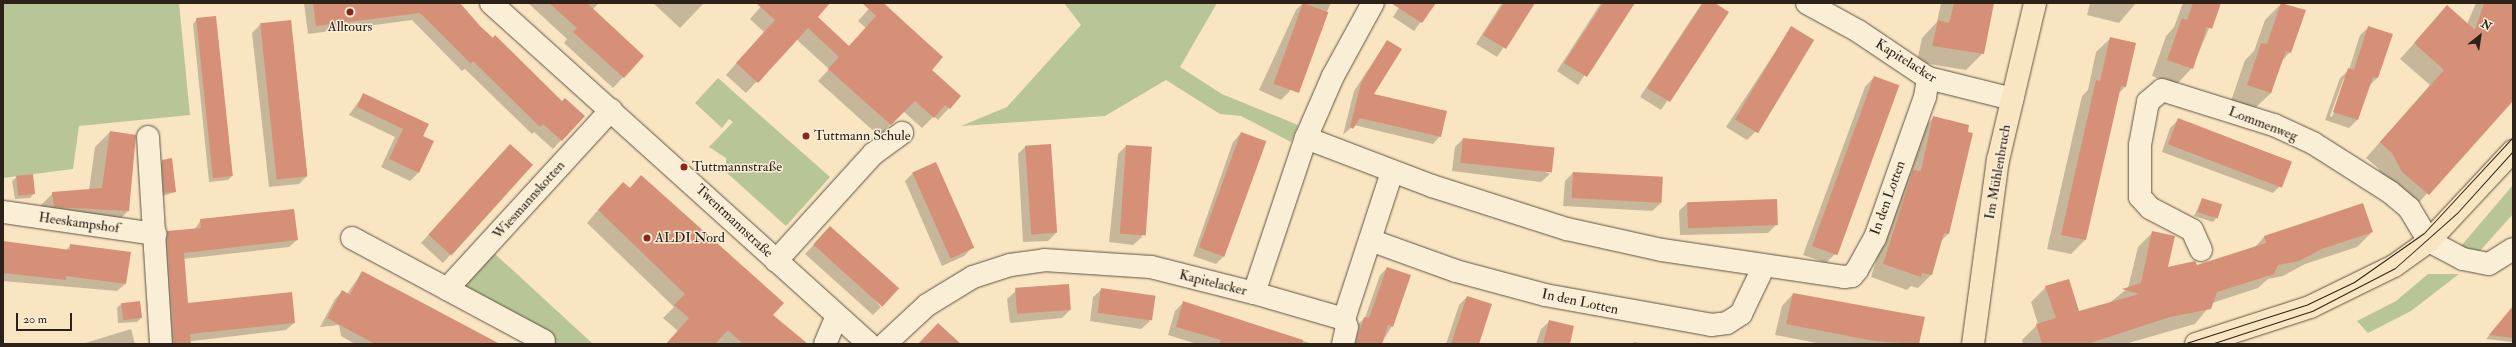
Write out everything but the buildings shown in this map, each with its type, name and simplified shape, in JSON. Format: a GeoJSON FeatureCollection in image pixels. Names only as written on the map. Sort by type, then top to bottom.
{"type":"FeatureCollection","features":[{"type":"Feature","properties":{"kind":"main road","name":"Im Mühlenbruch"},"geometry":{"type":"LineString","coordinates":[[1975,342],[1998,160],[2035,3]]}},
{"type":"Feature","properties":{"kind":"main road"},"geometry":{"type":"LineString","coordinates":[[2196,344],[2310,307],[2351,290],[2429,241],[2513,151]]}},
{"type":"Feature","properties":{"kind":"street","name":"Twentmannstraße"},"geometry":{"type":"LineString","coordinates":[[491,3],[837,316],[872,344]]}},
{"type":"Feature","properties":{"kind":"street","name":"Kapitelacker"},"geometry":{"type":"LineString","coordinates":[[872,344],[958,285],[1024,263],[1077,260],[1135,265],[1254,293],[1306,138],[1336,70],[1373,3]]}},
{"type":"Feature","properties":{"kind":"street","name":"Kapitelacker"},"geometry":{"type":"LineString","coordinates":[[1807,3],[1858,31],[1928,78],[2012,98]]}},
{"type":"Feature","properties":{"kind":"street","name":"In den Lotten"},"geometry":{"type":"LineString","coordinates":[[1306,138],[1392,172],[1567,230],[1764,266],[1852,276],[1875,238],[1925,98],[1928,78]]}},
{"type":"Feature","properties":{"kind":"street","name":"Lommenweg"},"geometry":{"type":"LineString","coordinates":[[2201,250],[2192,230],[2150,208],[2140,198],[2140,145],[2148,102],[2162,90],[2174,91],[2274,125],[2355,167],[2409,208],[2429,241]]}},
{"type":"Feature","properties":{"kind":"street","name":"Wiesmannskotten"},"geometry":{"type":"LineString","coordinates":[[448,290],[611,110]]}},
{"type":"Feature","properties":{"kind":"street"},"geometry":{"type":"LineString","coordinates":[[776,260],[873,154],[902,133]]}},
{"type":"Feature","properties":{"kind":"street"},"geometry":{"type":"LineString","coordinates":[[148,137],[161,344]]}},
{"type":"Feature","properties":{"kind":"street"},"geometry":{"type":"LineString","coordinates":[[1343,344],[1347,327],[1344,319],[1392,172]]}},
{"type":"Feature","properties":{"kind":"street","name":"Heeskampshof"},"geometry":{"type":"LineString","coordinates":[[3,212],[155,234]]}},
{"type":"Feature","properties":{"kind":"street"},"geometry":{"type":"LineString","coordinates":[[352,238],[544,340]]}},
{"type":"Feature","properties":{"kind":"street","name":"In den Lotten"},"geometry":{"type":"LineString","coordinates":[[1370,240],[1456,271],[1545,295],[1711,325],[1726,323],[1741,314],[1764,266]]}},
{"type":"Feature","properties":{"kind":"street"},"geometry":{"type":"LineString","coordinates":[[2429,241],[2463,259],[2489,264],[2513,249]]}},
{"type":"Feature","properties":{"kind":"street"},"geometry":{"type":"LineString","coordinates":[[1254,293],[1344,319]]}},
{"type":"Feature","properties":{"kind":"street"},"geometry":{"type":"LineString","coordinates":[[825,344],[837,316]]}},
{"type":"Feature","properties":{"kind":"green space"},"geometry":{"type":"Polygon","coordinates":[[[3,3],[179,3],[190,115],[79,126],[73,169],[3,178],[3,3]]]}},
{"type":"Feature","properties":{"kind":"green space"},"geometry":{"type":"Polygon","coordinates":[[[1064,3],[1217,3],[1180,67],[1222,94],[1298,125],[1291,142],[1241,116],[1220,114],[1166,80],[1105,116],[961,126],[1007,107],[1081,25],[1064,3]]]}},
{"type":"Feature","properties":{"kind":"green space"},"geometry":{"type":"Polygon","coordinates":[[[718,78],[830,177],[786,226],[726,172],[726,158],[709,147],[733,122],[729,119],[722,128],[695,103],[718,78]]]}},
{"type":"Feature","properties":{"kind":"green space"},"geometry":{"type":"Polygon","coordinates":[[[2513,185],[2513,214],[2479,252],[2464,253],[2461,246],[2513,185]]]}},
{"type":"Feature","properties":{"kind":"green space"},"geometry":{"type":"Polygon","coordinates":[[[494,253],[593,344],[557,344],[454,289],[494,253]]]}},
{"type":"Feature","properties":{"kind":"green space"},"geometry":{"type":"Polygon","coordinates":[[[2428,274],[2459,274],[2411,311],[2368,333],[2357,321],[2396,301],[2428,274]]]}},
{"type":"Feature","properties":{"kind":"tram line"},"geometry":{"type":"LineString","coordinates":[[2183,344],[2308,304],[2354,282],[2424,233],[2513,137]]}},
{"type":"Feature","properties":{"kind":"tram line"},"geometry":{"type":"LineString","coordinates":[[2211,344],[2312,311],[2395,268],[2457,213],[2513,151]]}},
{"type":"Feature","properties":{"kind":"place","name":"Alltours"},"geometry":{"type":"Point","coordinates":[350,12]}},
{"type":"Feature","properties":{"kind":"place","name":"Tuttmann Schule"},"geometry":{"type":"Point","coordinates":[806,136]}},
{"type":"Feature","properties":{"kind":"place","name":"Tuttmannstraße"},"geometry":{"type":"Point","coordinates":[684,167]}},
{"type":"Feature","properties":{"kind":"place","name":"ALDI Nord"},"geometry":{"type":"Point","coordinates":[647,238]}}]}
